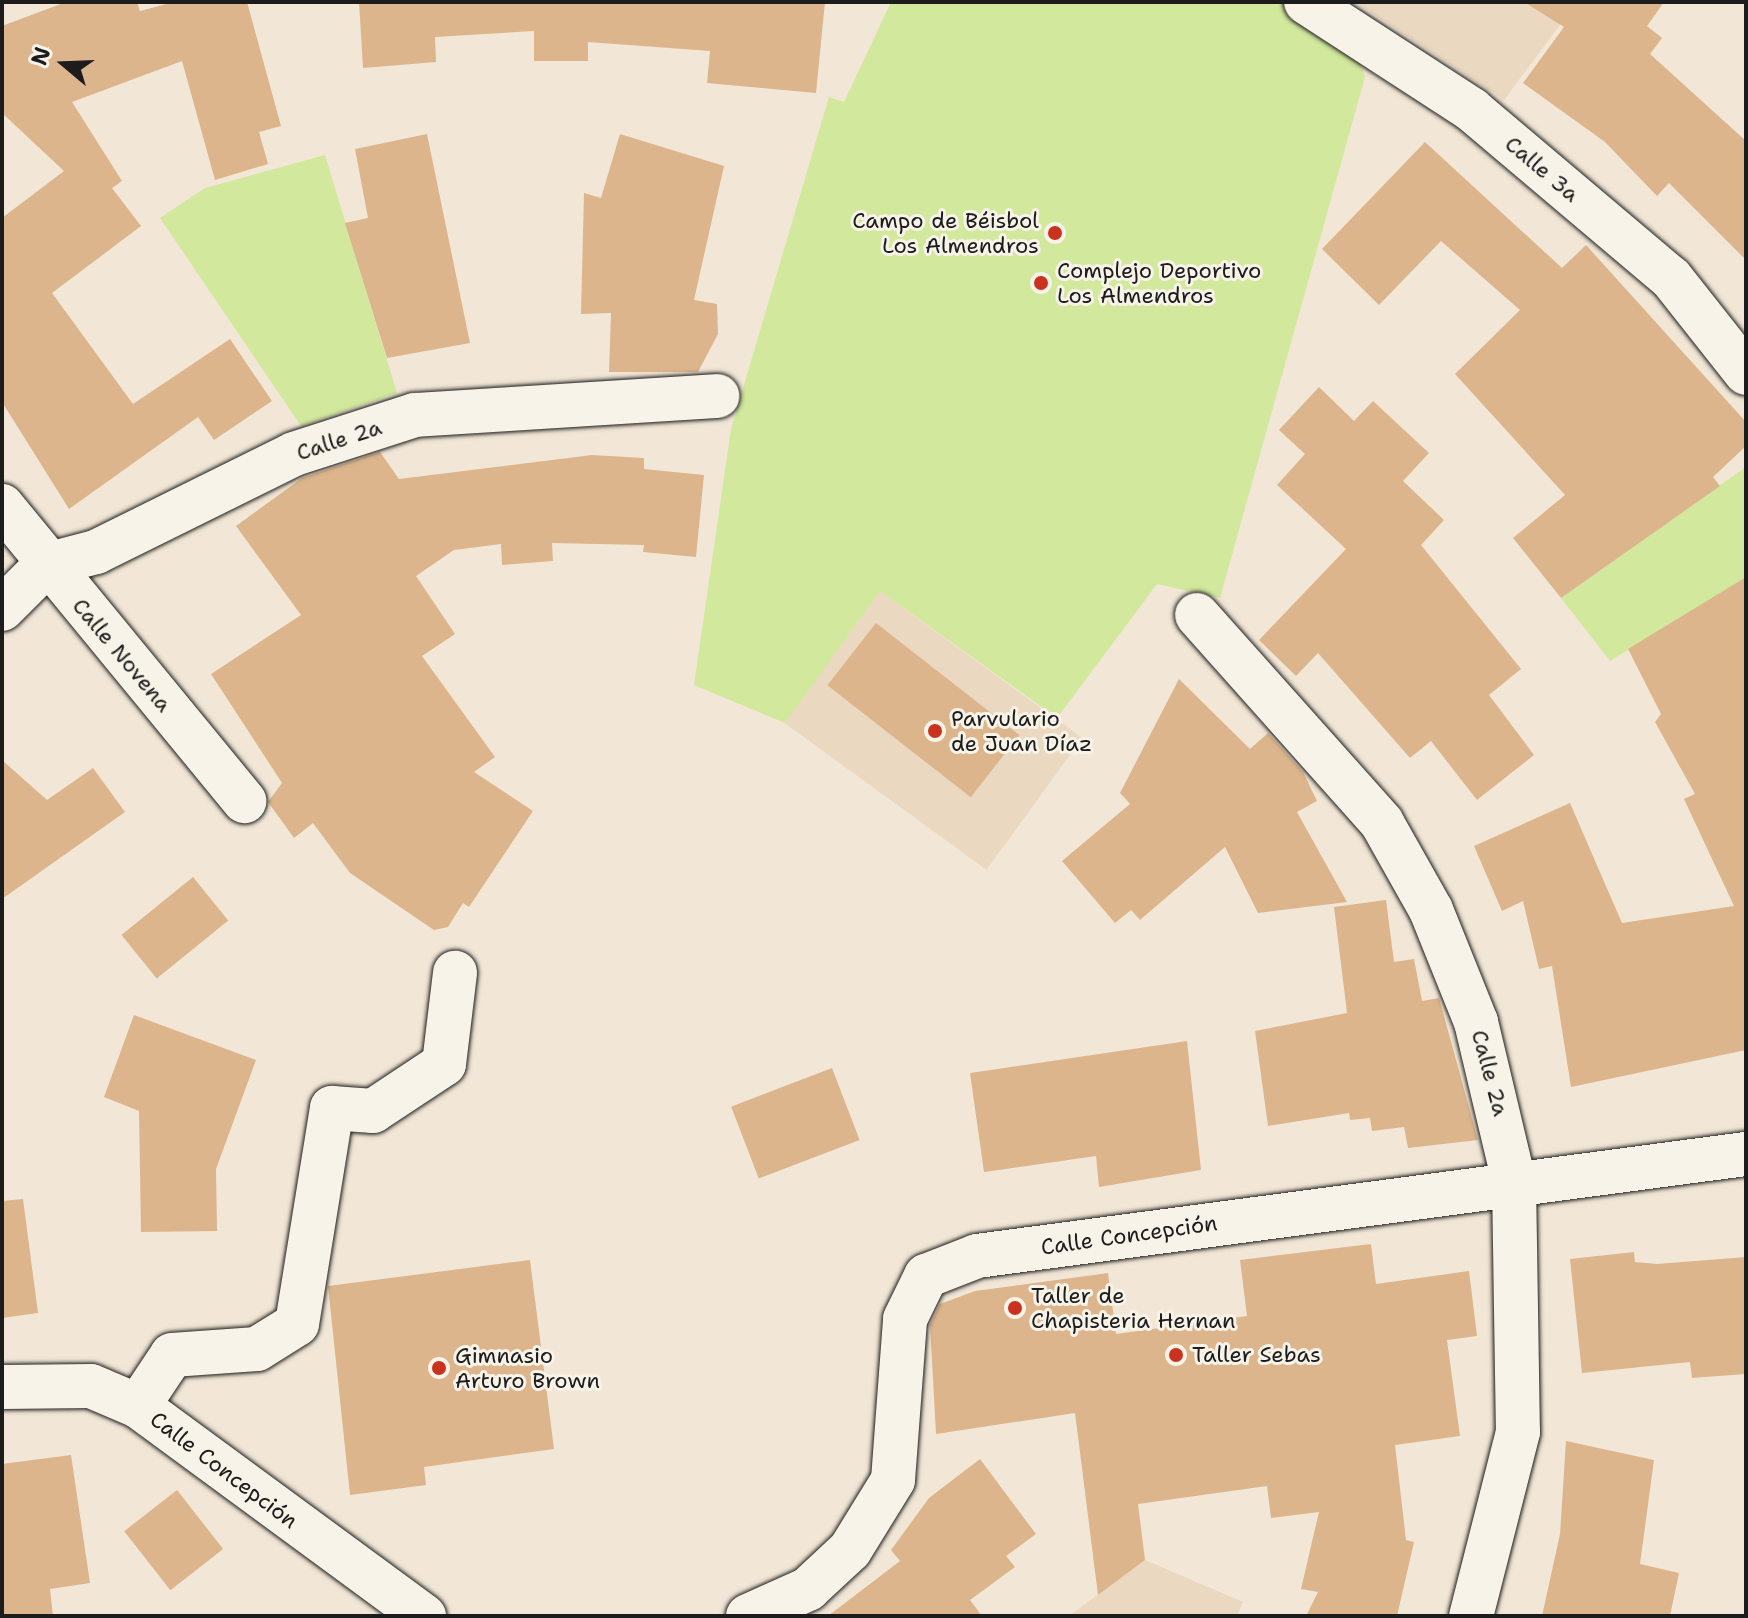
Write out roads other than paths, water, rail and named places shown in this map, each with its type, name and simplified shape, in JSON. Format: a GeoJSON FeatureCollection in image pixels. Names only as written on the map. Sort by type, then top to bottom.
{"type":"FeatureCollection","features":[{"type":"Feature","properties":{"kind":"street","name":"Calle 3a"},"geometry":{"type":"LineString","coordinates":[[1306,2],[1472,110],[1660,268],[1746,373]]}},
{"type":"Feature","properties":{"kind":"street","name":"Calle 2a"},"geometry":{"type":"LineString","coordinates":[[46,565],[96,552],[294,454],[415,415],[717,396]]}},
{"type":"Feature","properties":{"kind":"street","name":"Calle Novena"},"geometry":{"type":"LineString","coordinates":[[2,506],[46,565],[244,801]]}},
{"type":"Feature","properties":{"kind":"street"},"geometry":{"type":"LineString","coordinates":[[2,609],[46,565]]}},
{"type":"Feature","properties":{"kind":"street","name":"Calle 2a"},"geometry":{"type":"LineString","coordinates":[[1197,615],[1279,701],[1409,866],[1476,1022],[1514,1182],[1518,1432],[1471,1616]]}},
{"type":"Feature","properties":{"kind":"street"},"geometry":{"type":"LineString","coordinates":[[138,1406],[172,1355],[257,1349],[297,1324],[332,1108],[373,1111],[444,1064],[455,973]]}},
{"type":"Feature","properties":{"kind":"street","name":"Calle Concepción"},"geometry":{"type":"LineString","coordinates":[[748,1616],[818,1602],[893,1480],[905,1319],[926,1276],[977,1256],[1514,1182],[1746,1154]]}},
{"type":"Feature","properties":{"kind":"street","name":"Calle Concepción"},"geometry":{"type":"LineString","coordinates":[[2,1387],[91,1386],[138,1406],[424,1616]]}},
{"type":"Feature","properties":{"kind":"place","name":"Campo de Béisbol Los Almendros"},"geometry":{"type":"Point","coordinates":[1055,233]}},
{"type":"Feature","properties":{"kind":"place","name":"Complejo Deportivo Los Almendros"},"geometry":{"type":"Point","coordinates":[1041,283]}},
{"type":"Feature","properties":{"kind":"place","name":"Parvulario de Juan Díaz"},"geometry":{"type":"Point","coordinates":[935,731]}},
{"type":"Feature","properties":{"kind":"place","name":"Taller de Chapisteria Hernan"},"geometry":{"type":"Point","coordinates":[1015,1308]}},
{"type":"Feature","properties":{"kind":"place","name":"Taller Sebas"},"geometry":{"type":"Point","coordinates":[1176,1355]}},
{"type":"Feature","properties":{"kind":"place","name":"Gimnasio Arturo Brown"},"geometry":{"type":"Point","coordinates":[439,1368]}}]}
